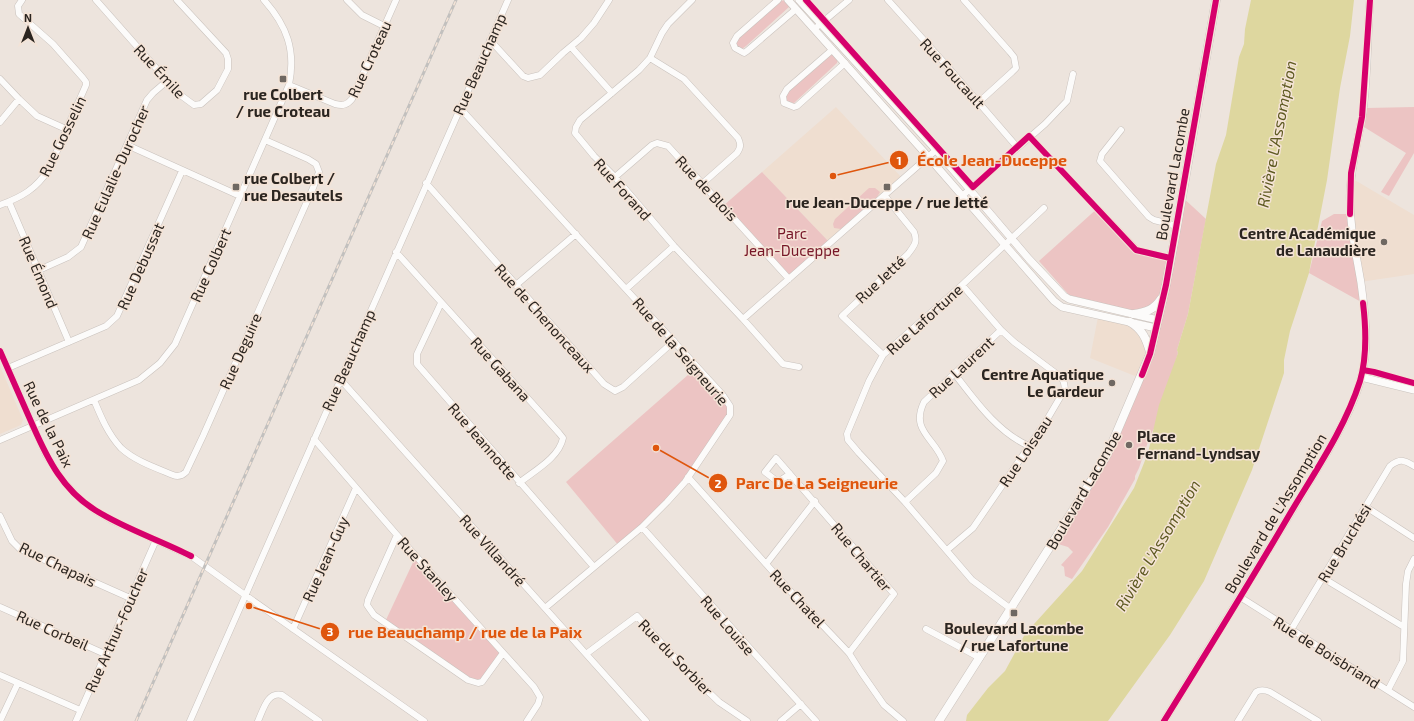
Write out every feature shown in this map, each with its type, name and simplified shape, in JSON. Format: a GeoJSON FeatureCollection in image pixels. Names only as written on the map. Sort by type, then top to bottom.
{"type":"FeatureCollection","features":[{"type":"Feature","properties":{"kind":"main road","name":"Boulevard Lacombe"},"geometry":{"type":"LineString","coordinates":[[939,721],[1011,609],[1106,455],[1125,415],[1150,352],[1177,226],[1216,0]]}},
{"type":"Feature","properties":{"kind":"main road"},"geometry":{"type":"LineString","coordinates":[[1134,314],[1147,312],[1155,308],[1163,295]]}},
{"type":"Feature","properties":{"kind":"main road"},"geometry":{"type":"LineString","coordinates":[[1130,322],[1142,330],[1150,352]]}},
{"type":"Feature","properties":{"kind":"street","name":"Rue Gosselin"},"geometry":{"type":"LineString","coordinates":[[0,205],[27,193],[42,180],[49,169],[83,93],[86,82],[53,44],[19,14],[18,6],[22,0]]}},
{"type":"Feature","properties":{"kind":"street","name":"Rue Émile"},"geometry":{"type":"LineString","coordinates":[[97,0],[167,81],[194,105],[201,104],[217,90],[228,68],[228,59],[226,53],[177,0]]}},
{"type":"Feature","properties":{"kind":"street","name":"Rue Colbert"},"geometry":{"type":"LineString","coordinates":[[0,440],[128,385],[145,376],[160,363],[168,353],[178,336],[289,85],[291,67],[290,45],[282,24],[274,11],[264,0]]}},
{"type":"Feature","properties":{"kind":"street"},"geometry":{"type":"LineString","coordinates":[[347,0],[362,15],[384,26]]}},
{"type":"Feature","properties":{"kind":"street","name":"Rue Croteau"},"geometry":{"type":"LineString","coordinates":[[289,85],[341,106],[348,104],[352,99],[396,0]]}},
{"type":"Feature","properties":{"kind":"street","name":"Rue Beauchamp"},"geometry":{"type":"LineString","coordinates":[[190,721],[508,0]]}},
{"type":"Feature","properties":{"kind":"street"},"geometry":{"type":"LineString","coordinates":[[490,40],[523,76],[528,78],[540,75],[581,38],[594,23],[609,0]]}},
{"type":"Feature","properties":{"kind":"street","name":"Rue Forand"},"geometry":{"type":"LineString","coordinates":[[692,0],[668,24],[650,58],[639,70],[580,120],[576,127],[576,133],[594,156],[615,177],[674,246],[783,364],[799,367]]}},
{"type":"Feature","properties":{"kind":"street"},"geometry":{"type":"LineString","coordinates":[[778,0],[737,36],[733,43],[735,48],[744,53],[796,9]]}},
{"type":"Feature","properties":{"kind":"street"},"geometry":{"type":"LineString","coordinates":[[788,0],[929,157],[1054,301],[1062,307],[1130,322],[1157,324]]}},
{"type":"Feature","properties":{"kind":"street"},"geometry":{"type":"LineString","coordinates":[[799,0],[936,150],[1012,239],[1064,296],[1069,299],[1134,314],[1157,324]]}},
{"type":"Feature","properties":{"kind":"street"},"geometry":{"type":"LineString","coordinates":[[814,30],[849,0]]}},
{"type":"Feature","properties":{"kind":"street","name":"Rue Foucault"},"geometry":{"type":"LineString","coordinates":[[888,0],[1017,147]]}},
{"type":"Feature","properties":{"kind":"street"},"geometry":{"type":"LineString","coordinates":[[964,0],[1010,52],[1016,62],[1016,68],[979,102]]}},
{"type":"Feature","properties":{"kind":"street","name":"Boulevard de L'Assomption"},"geometry":{"type":"LineString","coordinates":[[1164,721],[1337,435],[1352,404],[1361,377],[1365,347],[1365,318],[1351,226],[1350,192],[1354,156],[1362,117],[1370,0]]}},
{"type":"Feature","properties":{"kind":"street"},"geometry":{"type":"LineString","coordinates":[[571,46],[612,93]]}},
{"type":"Feature","properties":{"kind":"street"},"geometry":{"type":"LineString","coordinates":[[832,50],[785,92],[783,96],[784,103],[794,107],[797,106],[845,63]]}},
{"type":"Feature","properties":{"kind":"street"},"geometry":{"type":"LineString","coordinates":[[650,58],[684,79],[741,143],[737,153],[703,183]]}},
{"type":"Feature","properties":{"kind":"street"},"geometry":{"type":"LineString","coordinates":[[962,196],[1045,124],[1067,101],[1073,74]]}},
{"type":"Feature","properties":{"kind":"street"},"geometry":{"type":"LineString","coordinates":[[0,78],[37,116],[66,129]]}},
{"type":"Feature","properties":{"kind":"street","name":"Rue Eulalie-Durocher"},"geometry":{"type":"LineString","coordinates":[[39,270],[68,257],[81,248],[147,100],[167,81]]}},
{"type":"Feature","properties":{"kind":"street"},"geometry":{"type":"LineString","coordinates":[[0,122],[19,99]]}},
{"type":"Feature","properties":{"kind":"street","name":"Rue de la Seigneurie"},"geometry":{"type":"LineString","coordinates":[[460,108],[674,341],[722,394],[730,406],[730,415],[688,478],[667,502],[642,527],[545,608]]}},
{"type":"Feature","properties":{"kind":"street"},"geometry":{"type":"LineString","coordinates":[[1121,130],[1102,154],[1100,161],[1149,217],[1154,220],[1177,226]]}},
{"type":"Feature","properties":{"kind":"street","name":"Rue Deguire"},"geometry":{"type":"LineString","coordinates":[[94,400],[109,432],[122,448],[139,460],[173,475],[182,475],[186,472],[319,172],[316,164],[312,161],[265,140]]}},
{"type":"Feature","properties":{"kind":"street","name":"Rue de Blois"},"geometry":{"type":"LineString","coordinates":[[615,177],[646,149],[657,143],[668,146],[789,280]]}},
{"type":"Feature","properties":{"kind":"street"},"geometry":{"type":"LineString","coordinates":[[127,145],[240,196]]}},
{"type":"Feature","properties":{"kind":"street"},"geometry":{"type":"LineString","coordinates":[[743,319],[936,150]]}},
{"type":"Feature","properties":{"kind":"street","name":"Rue Debussat"},"geometry":{"type":"LineString","coordinates":[[8,368],[106,326],[117,316],[182,171]]}},
{"type":"Feature","properties":{"kind":"street","name":"Rue de Chenonceaux"},"geometry":{"type":"LineString","coordinates":[[426,183],[604,384],[615,391],[623,387],[674,341]]}},
{"type":"Feature","properties":{"kind":"street","name":"Rue Jetté"},"geometry":{"type":"LineString","coordinates":[[883,355],[842,316],[916,244],[914,232],[885,196]]}},
{"type":"Feature","properties":{"kind":"street","name":"Rue Émond"},"geometry":{"type":"LineString","coordinates":[[9,202],[69,342]]}},
{"type":"Feature","properties":{"kind":"street","name":"Rue Lafortune"},"geometry":{"type":"LineString","coordinates":[[1011,609],[972,580],[905,502],[859,453],[848,440],[847,434],[869,381],[883,355],[1005,246],[1044,208]]}},
{"type":"Feature","properties":{"kind":"street"},"geometry":{"type":"LineString","coordinates":[[516,285],[576,234]]}},
{"type":"Feature","properties":{"kind":"street"},"geometry":{"type":"LineString","coordinates":[[626,289],[674,246]]}},
{"type":"Feature","properties":{"kind":"street","name":"Rue Gabana"},"geometry":{"type":"LineString","coordinates":[[396,252],[563,438],[561,445],[554,455],[519,483]]}},
{"type":"Feature","properties":{"kind":"street","name":"Rue Loiseau"},"geometry":{"type":"LineString","coordinates":[[947,550],[973,528],[1045,423],[1065,389],[1062,378],[1030,355],[1001,330],[962,285]]}},
{"type":"Feature","properties":{"kind":"street","name":"Rue Jeannotte"},"geometry":{"type":"LineString","coordinates":[[441,303],[417,354],[417,364],[519,483],[594,567]]}},
{"type":"Feature","properties":{"kind":"street","name":"Rue Laurent"},"geometry":{"type":"LineString","coordinates":[[905,502],[936,473],[943,461],[940,452],[920,426],[920,410],[924,402],[1001,330]]}},
{"type":"Feature","properties":{"kind":"street","name":"Rue de la Paix"},"geometry":{"type":"LineString","coordinates":[[0,351],[43,450],[63,481],[81,500],[104,516],[191,556],[424,721]]}},
{"type":"Feature","properties":{"kind":"street"},"geometry":{"type":"LineString","coordinates":[[954,373],[978,403],[1002,428],[1020,442],[1029,446]]}},
{"type":"Feature","properties":{"kind":"street"},"geometry":{"type":"LineString","coordinates":[[1361,377],[1414,390]]}},
{"type":"Feature","properties":{"kind":"street","name":"Rue Villandré"},"geometry":{"type":"LineString","coordinates":[[340,380],[646,721]]}},
{"type":"Feature","properties":{"kind":"street","name":"Rue Stanley"},"geometry":{"type":"LineString","coordinates":[[314,439],[534,687],[540,697],[538,704],[527,721]]}},
{"type":"Feature","properties":{"kind":"street","name":"Rue Bruchési"},"geometry":{"type":"LineString","coordinates":[[1291,630],[1390,466],[1397,461],[1406,461],[1414,466]]}},
{"type":"Feature","properties":{"kind":"street"},"geometry":{"type":"LineString","coordinates":[[766,564],[815,501],[790,474]]}},
{"type":"Feature","properties":{"kind":"street","name":"Rue Chatel"},"geometry":{"type":"LineString","coordinates":[[688,478],[849,653],[860,672],[884,705],[903,721]]}},
{"type":"Feature","properties":{"kind":"street","name":"Rue Jean-Guy"},"geometry":{"type":"LineString","coordinates":[[293,629],[356,488]]}},
{"type":"Feature","properties":{"kind":"street","name":"Rue Chartier"},"geometry":{"type":"LineString","coordinates":[[815,501],[894,594],[849,653]]}},
{"type":"Feature","properties":{"kind":"street"},"geometry":{"type":"LineString","coordinates":[[1366,506],[1414,538]]}},
{"type":"Feature","properties":{"kind":"street","name":"Rue Chapais"},"geometry":{"type":"LineString","coordinates":[[0,516],[12,541],[20,549],[130,598]]}},
{"type":"Feature","properties":{"kind":"street","name":"Rue Louise"},"geometry":{"type":"LineString","coordinates":[[642,527],[816,721]]}},
{"type":"Feature","properties":{"kind":"street"},"geometry":{"type":"LineString","coordinates":[[397,534],[368,600],[367,605],[374,615],[468,680],[478,683],[482,682],[503,653]]}},
{"type":"Feature","properties":{"kind":"street","name":"Rue Arthur-Foucher"},"geometry":{"type":"LineString","coordinates":[[76,721],[156,540]]}},
{"type":"Feature","properties":{"kind":"street"},"geometry":{"type":"LineString","coordinates":[[1388,690],[1403,661],[1406,584],[1408,571],[1414,559]]}},
{"type":"Feature","properties":{"kind":"street"},"geometry":{"type":"LineString","coordinates":[[1323,578],[1404,627]]}},
{"type":"Feature","properties":{"kind":"street","name":"Rue de Boisbriand"},"geometry":{"type":"LineString","coordinates":[[1240,597],[1414,707]]}},
{"type":"Feature","properties":{"kind":"street","name":"Rue Corbeil"},"geometry":{"type":"LineString","coordinates":[[0,607],[105,654]]}},
{"type":"Feature","properties":{"kind":"street","name":"Rue du Sorbier"},"geometry":{"type":"LineString","coordinates":[[586,654],[636,616],[690,674],[719,702],[747,721]]}},
{"type":"Feature","properties":{"kind":"street"},"geometry":{"type":"LineString","coordinates":[[926,629],[980,658]]}},
{"type":"Feature","properties":{"kind":"street"},"geometry":{"type":"LineString","coordinates":[[0,675],[80,710]]}},
{"type":"Feature","properties":{"kind":"street"},"geometry":{"type":"LineString","coordinates":[[0,721],[18,683]]}},
{"type":"Feature","properties":{"kind":"street"},"geometry":{"type":"LineString","coordinates":[[1238,721],[1256,692],[1260,690],[1265,690],[1318,721]]}},
{"type":"Feature","properties":{"kind":"street"},"geometry":{"type":"LineString","coordinates":[[258,721],[268,700],[277,694],[282,695],[319,721]]}},
{"type":"Feature","properties":{"kind":"street"},"geometry":{"type":"LineString","coordinates":[[781,721],[801,704]]}},
{"type":"Feature","properties":{"kind":"shaded area"},"geometry":{"type":"Polygon","coordinates":[[[836,107],[903,179],[830,243],[762,172],[836,107]]]}},
{"type":"Feature","properties":{"kind":"shaded area","name":"Centre Académique de Lanaudière"},"geometry":{"type":"Polygon","coordinates":[[[1353,179],[1414,215],[1414,274],[1360,282],[1355,253],[1353,179]]]}},
{"type":"Feature","properties":{"kind":"shaded area"},"geometry":{"type":"Polygon","coordinates":[[[1098,317],[1131,326],[1143,340],[1146,351],[1140,378],[1090,358],[1098,317]]]}},
{"type":"Feature","properties":{"kind":"shaded area"},"geometry":{"type":"Polygon","coordinates":[[[0,366],[23,420],[21,425],[0,434],[0,366]]]}},
{"type":"Feature","properties":{"kind":"green space"},"geometry":{"type":"Polygon","coordinates":[[[785,0],[789,3],[789,7],[746,46],[742,49],[738,48],[735,42],[739,37],[781,1],[785,0]]]}},
{"type":"Feature","properties":{"kind":"green space"},"geometry":{"type":"Polygon","coordinates":[[[830,54],[835,55],[838,59],[837,63],[794,103],[788,102],[786,99],[786,93],[830,54]]]}},
{"type":"Feature","properties":{"kind":"green space"},"geometry":{"type":"Polygon","coordinates":[[[1414,107],[1414,153],[1389,196],[1381,192],[1406,153],[1364,127],[1367,108],[1414,107]]]}},
{"type":"Feature","properties":{"kind":"green space","name":"Parc Jean-Duceppe"},"geometry":{"type":"Polygon","coordinates":[[[762,172],[830,243],[789,279],[723,206],[762,172]]]}},
{"type":"Feature","properties":{"kind":"green space"},"geometry":{"type":"Polygon","coordinates":[[[869,188],[875,188],[880,192],[877,197],[841,229],[834,228],[833,224],[835,219],[869,188]]]}},
{"type":"Feature","properties":{"kind":"green space"},"geometry":{"type":"Polygon","coordinates":[[[1179,194],[1206,219],[1188,314],[1177,350],[1178,353],[1157,423],[1150,436],[1135,479],[1108,527],[1072,579],[1065,576],[1064,567],[1061,565],[1073,552],[1068,547],[1058,544],[1107,455],[1150,354],[1162,290],[1152,305],[1133,311],[1069,295],[1039,261],[1100,206],[1139,247],[1171,255],[1179,194]]]}},
{"type":"Feature","properties":{"kind":"green space"},"geometry":{"type":"Polygon","coordinates":[[[1334,214],[1350,214],[1363,303],[1309,273],[1322,221],[1334,214]]]}},
{"type":"Feature","properties":{"kind":"green space"},"geometry":{"type":"Polygon","coordinates":[[[697,367],[723,394],[731,411],[684,484],[619,546],[566,482],[697,367]]]}},
{"type":"Feature","properties":{"kind":"green space"},"geometry":{"type":"Polygon","coordinates":[[[416,556],[503,653],[477,683],[385,622],[416,556]]]}},
{"type":"Feature","properties":{"kind":"water","name":"Rivière L'Assomption"},"geometry":{"type":"Polygon","coordinates":[[[1251,0],[1354,0],[1350,36],[1340,88],[1327,180],[1309,273],[1290,331],[1284,360],[1284,373],[1252,470],[1204,581],[1170,635],[1108,721],[966,721],[967,715],[988,688],[1005,671],[1025,634],[1082,571],[1134,488],[1148,453],[1159,405],[1178,353],[1177,350],[1188,314],[1216,164],[1226,135],[1239,57],[1244,44],[1245,29],[1251,0]]]}},
{"type":"Feature","properties":{"kind":"railway"},"geometry":{"type":"LineString","coordinates":[[136,721],[456,0]]}},
{"type":"Feature","properties":{"kind":"cycle path"},"geometry":{"type":"LineString","coordinates":[[806,0],[973,187],[1029,136],[1136,250],[1170,258]]}},
{"type":"Feature","properties":{"kind":"cycle path"},"geometry":{"type":"LineString","coordinates":[[1142,375],[1150,354],[1166,285],[1216,0]]}},
{"type":"Feature","properties":{"kind":"cycle path"},"geometry":{"type":"LineString","coordinates":[[1350,214],[1351,173],[1362,117],[1370,0]]}},
{"type":"Feature","properties":{"kind":"cycle path"},"geometry":{"type":"LineString","coordinates":[[1164,721],[1338,432],[1354,398],[1360,381],[1364,362],[1365,322],[1363,303]]}},
{"type":"Feature","properties":{"kind":"cycle path"},"geometry":{"type":"LineString","coordinates":[[0,351],[45,451],[65,484],[84,502],[106,517],[191,556]]}},
{"type":"Feature","properties":{"kind":"cycle path"},"geometry":{"type":"LineString","coordinates":[[1363,370],[1414,383]]}},
{"type":"Feature","properties":{"kind":"place","name":"rue Colbert / rue Croteau"},"geometry":{"type":"Point","coordinates":[283,79]}},
{"type":"Feature","properties":{"kind":"place","name":"École Jean-Duceppe"},"geometry":{"type":"Point","coordinates":[833,176]}},
{"type":"Feature","properties":{"kind":"place","name":"rue Colbert / rue Desautels"},"geometry":{"type":"Point","coordinates":[236,187]}},
{"type":"Feature","properties":{"kind":"place","name":"rue Jean-Duceppe / rue Jetté"},"geometry":{"type":"Point","coordinates":[887,187]}},
{"type":"Feature","properties":{"kind":"place","name":"Centre Académique de Lanaudière"},"geometry":{"type":"Point","coordinates":[1384,242]}},
{"type":"Feature","properties":{"kind":"place","name":"Centre Aquatique Le Gardeur"},"geometry":{"type":"Point","coordinates":[1112,383]}},
{"type":"Feature","properties":{"kind":"place","name":"Place Fernand-Lyndsay"},"geometry":{"type":"Point","coordinates":[1129,445]}},
{"type":"Feature","properties":{"kind":"place","name":"Parc De La Seigneurie"},"geometry":{"type":"Point","coordinates":[656,448]}},
{"type":"Feature","properties":{"kind":"place","name":"rue Beauchamp / rue de la Paix"},"geometry":{"type":"Point","coordinates":[249,606]}},
{"type":"Feature","properties":{"kind":"place","name":"Boulevard Lacombe / rue Lafortune"},"geometry":{"type":"Point","coordinates":[1014,613]}}]}
